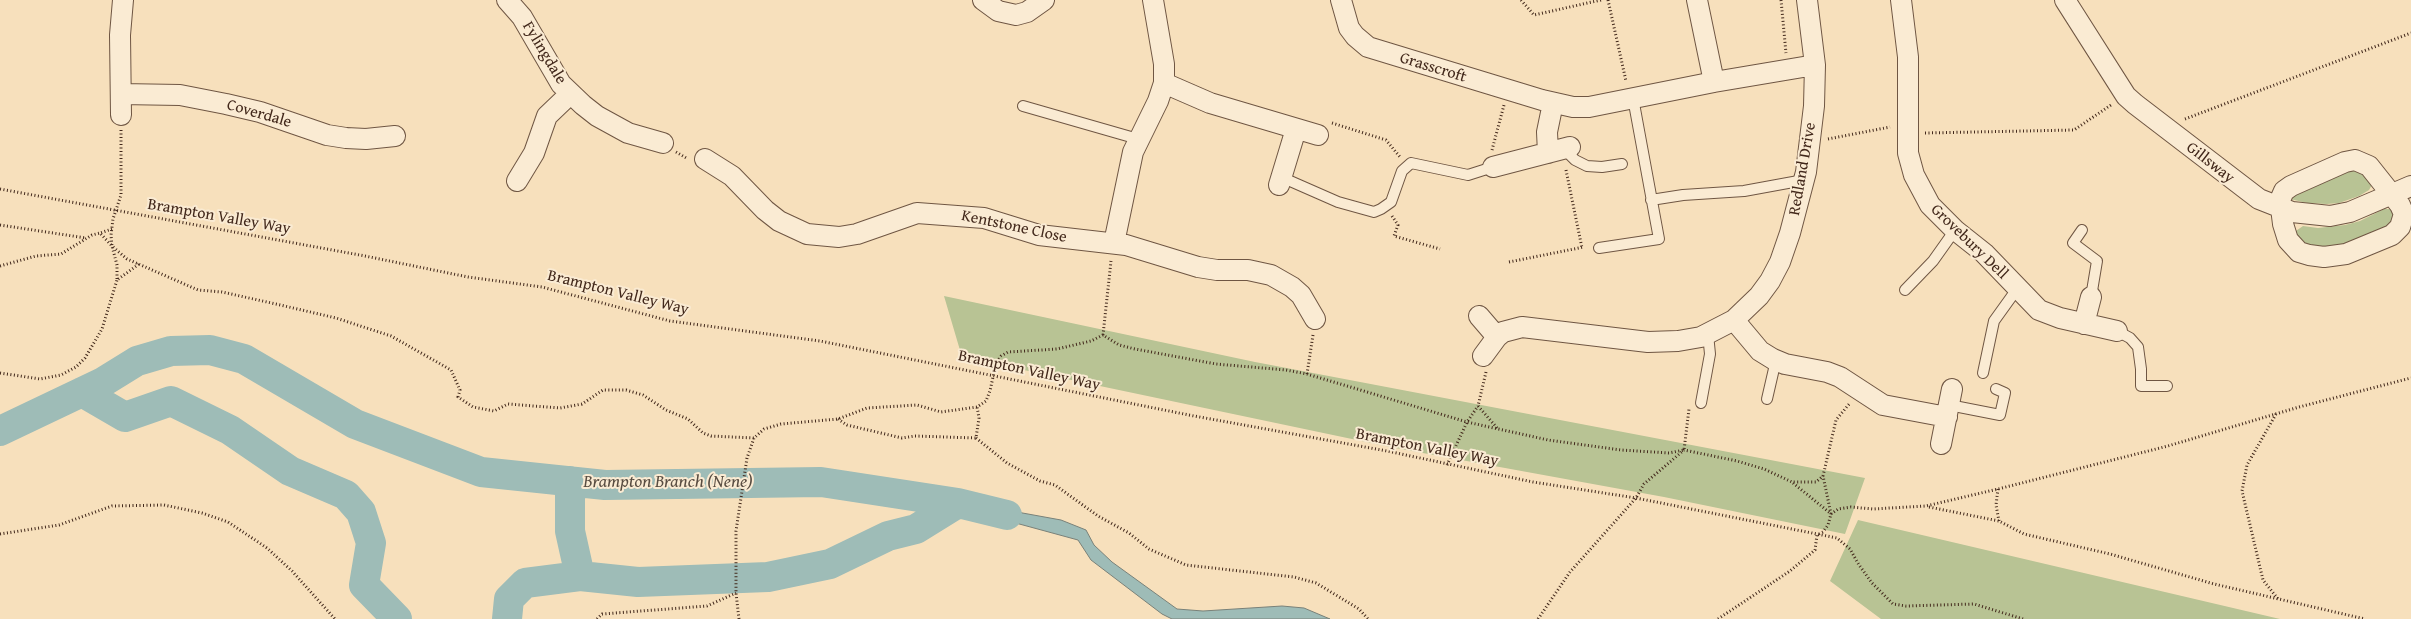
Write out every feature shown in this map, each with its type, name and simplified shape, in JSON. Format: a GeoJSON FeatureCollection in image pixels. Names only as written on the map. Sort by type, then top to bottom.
{"type":"FeatureCollection","features":[{"type":"Feature","properties":{"kind":"street"},"geometry":{"type":"LineString","coordinates":[[121,115],[120,36],[123,0]]}},
{"type":"Feature","properties":{"kind":"street"},"geometry":{"type":"LineString","coordinates":[[983,0],[998,11],[1016,14],[1027,12],[1044,0]]}},
{"type":"Feature","properties":{"kind":"street"},"geometry":{"type":"LineString","coordinates":[[1114,243],[1128,172],[1138,139],[1158,101],[1164,83],[1164,64],[1153,0]]}},
{"type":"Feature","properties":{"kind":"street","name":"Grasscroft"},"geometry":{"type":"LineString","coordinates":[[1341,0],[1350,28],[1355,36],[1368,47],[1552,103],[1573,107],[1589,107],[1714,82],[1815,65]]}},
{"type":"Feature","properties":{"kind":"street"},"geometry":{"type":"LineString","coordinates":[[1697,0],[1714,82]]}},
{"type":"Feature","properties":{"kind":"street","name":"Redland Drive"},"geometry":{"type":"LineString","coordinates":[[1496,337],[1508,330],[1522,327],[1648,342],[1678,341],[1708,334],[1734,320],[1745,311],[1770,281],[1790,233],[1804,180],[1810,143],[1815,65],[1807,0]]}},
{"type":"Feature","properties":{"kind":"street","name":"Grovebury Dell"},"geometry":{"type":"LineString","coordinates":[[1902,0],[1908,57],[1910,161],[1921,191],[1930,205],[1984,253],[2039,310],[2060,318],[2117,331]]}},
{"type":"Feature","properties":{"kind":"street","name":"Gillsway"},"geometry":{"type":"LineString","coordinates":[[2064,0],[2126,96],[2248,192],[2281,208],[2311,215],[2330,216],[2350,212],[2402,190]]}},
{"type":"Feature","properties":{"kind":"street","name":"Fylingdale"},"geometry":{"type":"LineString","coordinates":[[512,1],[561,84],[570,94],[612,126],[628,133],[663,142]]}},
{"type":"Feature","properties":{"kind":"street"},"geometry":{"type":"LineString","coordinates":[[1164,83],[1210,103],[1318,135]]}},
{"type":"Feature","properties":{"kind":"street","name":"Coverdale"},"geometry":{"type":"LineString","coordinates":[[121,94],[180,95],[260,112],[327,135],[346,138],[366,139],[395,136]]}},
{"type":"Feature","properties":{"kind":"street"},"geometry":{"type":"LineString","coordinates":[[516,181],[534,153],[547,116],[570,94]]}},
{"type":"Feature","properties":{"kind":"street"},"geometry":{"type":"LineString","coordinates":[[1493,167],[1561,150],[1547,132],[1552,103]]}},
{"type":"Feature","properties":{"kind":"street"},"geometry":{"type":"LineString","coordinates":[[1280,181],[1296,129]]}},
{"type":"Feature","properties":{"kind":"street","name":"Kentstone Close"},"geometry":{"type":"LineString","coordinates":[[704,159],[732,176],[765,210],[779,221],[806,234],[822,236],[857,234],[904,216],[917,214],[984,218],[1039,235],[1114,243],[1198,267],[1217,270],[1254,271],[1271,275],[1292,287],[1301,295],[1315,319]]}},
{"type":"Feature","properties":{"kind":"street"},"geometry":{"type":"LineString","coordinates":[[2351,160],[2363,162],[2402,190],[2404,214],[2398,230],[2368,246],[2336,256],[2309,255],[2292,246],[2283,224],[2281,208],[2280,200],[2287,188],[2351,160]]}},
{"type":"Feature","properties":{"kind":"street"},"geometry":{"type":"LineString","coordinates":[[2084,324],[2091,297]]}},
{"type":"Feature","properties":{"kind":"street"},"geometry":{"type":"LineString","coordinates":[[1479,316],[1496,337],[1483,356]]}},
{"type":"Feature","properties":{"kind":"street"},"geometry":{"type":"LineString","coordinates":[[1734,320],[1760,351],[1785,364],[1827,372],[1840,377],[1882,405],[1949,404],[1941,444]]}},
{"type":"Feature","properties":{"kind":"lane"},"geometry":{"type":"LineString","coordinates":[[1599,248],[1659,240],[1631,99]]}},
{"type":"Feature","properties":{"kind":"lane"},"geometry":{"type":"LineString","coordinates":[[1023,106],[1138,139]]}},
{"type":"Feature","properties":{"kind":"lane"},"geometry":{"type":"LineString","coordinates":[[1561,150],[1587,166],[1602,167],[1622,164]]}},
{"type":"Feature","properties":{"kind":"lane"},"geometry":{"type":"LineString","coordinates":[[1280,181],[1338,202],[1374,212],[1386,206],[1394,195],[1406,165],[1419,163],[1468,175],[1493,167]]}},
{"type":"Feature","properties":{"kind":"lane"},"geometry":{"type":"LineString","coordinates":[[1652,200],[1683,195],[1744,191],[1804,180]]}},
{"type":"Feature","properties":{"kind":"lane"},"geometry":{"type":"LineString","coordinates":[[1905,290],[1933,262],[1956,230]]}},
{"type":"Feature","properties":{"kind":"lane"},"geometry":{"type":"LineString","coordinates":[[2082,230],[2073,242],[2097,261],[2091,297]]}},
{"type":"Feature","properties":{"kind":"lane"},"geometry":{"type":"LineString","coordinates":[[1983,373],[1994,321],[2017,288]]}},
{"type":"Feature","properties":{"kind":"lane"},"geometry":{"type":"LineString","coordinates":[[2117,331],[2130,338],[2138,347],[2141,386],[2167,386]]}},
{"type":"Feature","properties":{"kind":"lane"},"geometry":{"type":"LineString","coordinates":[[1701,403],[1710,354],[1708,334]]}},
{"type":"Feature","properties":{"kind":"lane"},"geometry":{"type":"LineString","coordinates":[[1767,399],[1776,360]]}},
{"type":"Feature","properties":{"kind":"lane"},"geometry":{"type":"LineString","coordinates":[[1949,404],[2000,415],[2005,392],[1996,390]]}},
{"type":"Feature","properties":{"kind":"path"},"geometry":{"type":"LineString","coordinates":[[1521,0],[1534,15],[1601,0]]}},
{"type":"Feature","properties":{"kind":"path"},"geometry":{"type":"LineString","coordinates":[[1608,0],[1631,99]]}},
{"type":"Feature","properties":{"kind":"path"},"geometry":{"type":"LineString","coordinates":[[1781,0],[1787,69]]}},
{"type":"Feature","properties":{"kind":"path"},"geometry":{"type":"LineString","coordinates":[[2164,127],[2411,33]]}},
{"type":"Feature","properties":{"kind":"path"},"geometry":{"type":"LineString","coordinates":[[1493,167],[1490,157],[1509,90]]}},
{"type":"Feature","properties":{"kind":"path"},"geometry":{"type":"LineString","coordinates":[[1810,143],[1908,129],[2074,130],[2126,96]]}},
{"type":"Feature","properties":{"kind":"path"},"geometry":{"type":"LineString","coordinates":[[0,373],[40,379],[61,375],[76,367],[85,358],[102,329],[117,280],[117,265],[112,246],[112,229],[116,210],[122,195],[121,115]]}},
{"type":"Feature","properties":{"kind":"path"},"geometry":{"type":"LineString","coordinates":[[1318,135],[1329,122],[1386,140],[1406,165]]}},
{"type":"Feature","properties":{"kind":"path"},"geometry":{"type":"LineString","coordinates":[[663,142],[692,162],[704,159]]}},
{"type":"Feature","properties":{"kind":"path"},"geometry":{"type":"LineString","coordinates":[[1567,175],[1582,248]]}},
{"type":"Feature","properties":{"kind":"path","name":"Brampton Valley Way"},"geometry":{"type":"LineString","coordinates":[[0,189],[468,277],[542,287],[670,321],[820,341],[992,377],[1387,451],[1534,482],[1636,498],[1837,538],[1845,543],[1872,583],[1893,604],[1906,606],[1974,604],[2024,619]]}},
{"type":"Feature","properties":{"kind":"path"},"geometry":{"type":"LineString","coordinates":[[1386,206],[1398,225],[1394,236],[1440,249]]}},
{"type":"Feature","properties":{"kind":"path"},"geometry":{"type":"LineString","coordinates":[[0,225],[86,238]]}},
{"type":"Feature","properties":{"kind":"path"},"geometry":{"type":"LineString","coordinates":[[0,266],[36,256],[61,254],[86,238],[112,229]]}},
{"type":"Feature","properties":{"kind":"path"},"geometry":{"type":"LineString","coordinates":[[100,233],[127,259],[198,290],[222,292],[336,318],[391,336],[451,370],[460,390],[458,397],[473,407],[494,411],[508,404],[560,408],[582,404],[603,390],[626,390],[643,395],[666,410],[688,418],[703,433],[711,436],[754,438]]}},
{"type":"Feature","properties":{"kind":"path"},"geometry":{"type":"LineString","coordinates":[[1103,335],[1114,243]]}},
{"type":"Feature","properties":{"kind":"path"},"geometry":{"type":"LineString","coordinates":[[1509,262],[1582,248],[1599,248]]}},
{"type":"Feature","properties":{"kind":"path"},"geometry":{"type":"LineString","coordinates":[[117,280],[140,264]]}},
{"type":"Feature","properties":{"kind":"path"},"geometry":{"type":"LineString","coordinates":[[1307,374],[1315,319]]}},
{"type":"Feature","properties":{"kind":"path"},"geometry":{"type":"LineString","coordinates":[[739,619],[736,593],[736,531],[754,438],[764,429],[781,424],[838,419],[867,408],[917,405],[941,412],[977,407],[986,401],[996,363],[1001,356],[1008,352],[1057,349],[1091,341],[1103,335]]}},
{"type":"Feature","properties":{"kind":"path"},"geometry":{"type":"LineString","coordinates":[[1103,335],[1119,345],[1180,358],[1307,374],[1499,430],[1588,447],[1669,453],[1684,450],[1737,460],[1764,469],[1792,482],[1831,514]]}},
{"type":"Feature","properties":{"kind":"path"},"geometry":{"type":"LineString","coordinates":[[1447,465],[1467,422],[1478,406],[1488,363],[1483,356]]}},
{"type":"Feature","properties":{"kind":"path"},"geometry":{"type":"LineString","coordinates":[[1831,514],[1838,509],[1851,507],[1873,509],[1926,506],[2168,446],[2276,414],[2411,378]]}},
{"type":"Feature","properties":{"kind":"path"},"geometry":{"type":"LineString","coordinates":[[1718,619],[1815,550],[1817,535],[1828,525],[1831,514],[1823,476],[1836,420],[1860,391]]}},
{"type":"Feature","properties":{"kind":"path"},"geometry":{"type":"LineString","coordinates":[[1538,619],[1570,572],[1636,498],[1650,478],[1684,450],[1690,405]]}},
{"type":"Feature","properties":{"kind":"path"},"geometry":{"type":"LineString","coordinates":[[1478,406],[1499,430]]}},
{"type":"Feature","properties":{"kind":"path"},"geometry":{"type":"LineString","coordinates":[[976,438],[980,418],[977,407]]}},
{"type":"Feature","properties":{"kind":"path"},"geometry":{"type":"LineString","coordinates":[[2276,414],[2247,465],[2242,492],[2263,580],[2278,599]]}},
{"type":"Feature","properties":{"kind":"path"},"geometry":{"type":"LineString","coordinates":[[838,419],[846,426],[902,438],[915,436],[976,438],[1007,463],[1040,482],[1055,485],[1098,516],[1129,533],[1149,549],[1186,565],[1294,577],[1316,583],[1360,609],[1368,619]]}},
{"type":"Feature","properties":{"kind":"path"},"geometry":{"type":"LineString","coordinates":[[1792,482],[1816,482],[1823,476]]}},
{"type":"Feature","properties":{"kind":"path"},"geometry":{"type":"LineString","coordinates":[[1998,489],[1996,505],[1999,521]]}},
{"type":"Feature","properties":{"kind":"path"},"geometry":{"type":"LineString","coordinates":[[0,534],[60,525],[112,506],[164,505],[202,513],[228,522],[267,548],[292,571],[335,619]]}},
{"type":"Feature","properties":{"kind":"path"},"geometry":{"type":"LineString","coordinates":[[1926,506],[1999,521],[2024,534],[2110,554],[2214,584],[2365,619]]}},
{"type":"Feature","properties":{"kind":"path"},"geometry":{"type":"LineString","coordinates":[[597,619],[602,614],[707,606],[736,593]]}},
{"type":"Feature","properties":{"kind":"green space"},"geometry":{"type":"Polygon","coordinates":[[[2358,166],[2373,183],[2369,190],[2359,196],[2339,203],[2327,204],[2307,203],[2290,199],[2290,193],[2358,166]]]}},
{"type":"Feature","properties":{"kind":"green space"},"geometry":{"type":"Polygon","coordinates":[[[2384,209],[2392,209],[2396,222],[2349,247],[2306,249],[2293,233],[2303,226],[2318,228],[2345,225],[2360,221],[2384,209]]]}},
{"type":"Feature","properties":{"kind":"green space"},"geometry":{"type":"Polygon","coordinates":[[[944,296],[1255,362],[1865,478],[1845,534],[1664,497],[1390,447],[962,357],[944,296]]]}},
{"type":"Feature","properties":{"kind":"green space"},"geometry":{"type":"Polygon","coordinates":[[[1858,520],[2280,619],[1881,619],[1830,581],[1858,520]]]}},
{"type":"Feature","properties":{"kind":"water"},"geometry":{"type":"Polygon","coordinates":[[[973,504],[1061,520],[1086,530],[1094,545],[1112,562],[1177,609],[1203,611],[1282,606],[1304,608],[1330,619],[1172,619],[1162,614],[1091,560],[1078,540],[990,516],[968,516],[955,513],[973,504]]]}},
{"type":"Feature","properties":{"kind":"waterway","name":"Brampton Branch (Nene)"},"geometry":{"type":"LineString","coordinates":[[0,431],[103,382],[137,361],[171,351],[210,350],[244,359],[355,424],[481,472],[605,485],[821,482],[958,503],[1007,515]]}},
{"type":"Feature","properties":{"kind":"waterway"},"geometry":{"type":"LineString","coordinates":[[82,392],[125,417],[171,401],[230,430],[290,471],[346,495],[361,512],[371,543],[364,585],[397,619]]}},
{"type":"Feature","properties":{"kind":"waterway"},"geometry":{"type":"LineString","coordinates":[[570,481],[570,531],[580,576],[638,582],[768,577],[830,564],[888,536],[916,529],[958,503]]}},
{"type":"Feature","properties":{"kind":"waterway"},"geometry":{"type":"LineString","coordinates":[[507,619],[509,599],[525,583],[580,576]]}}]}
